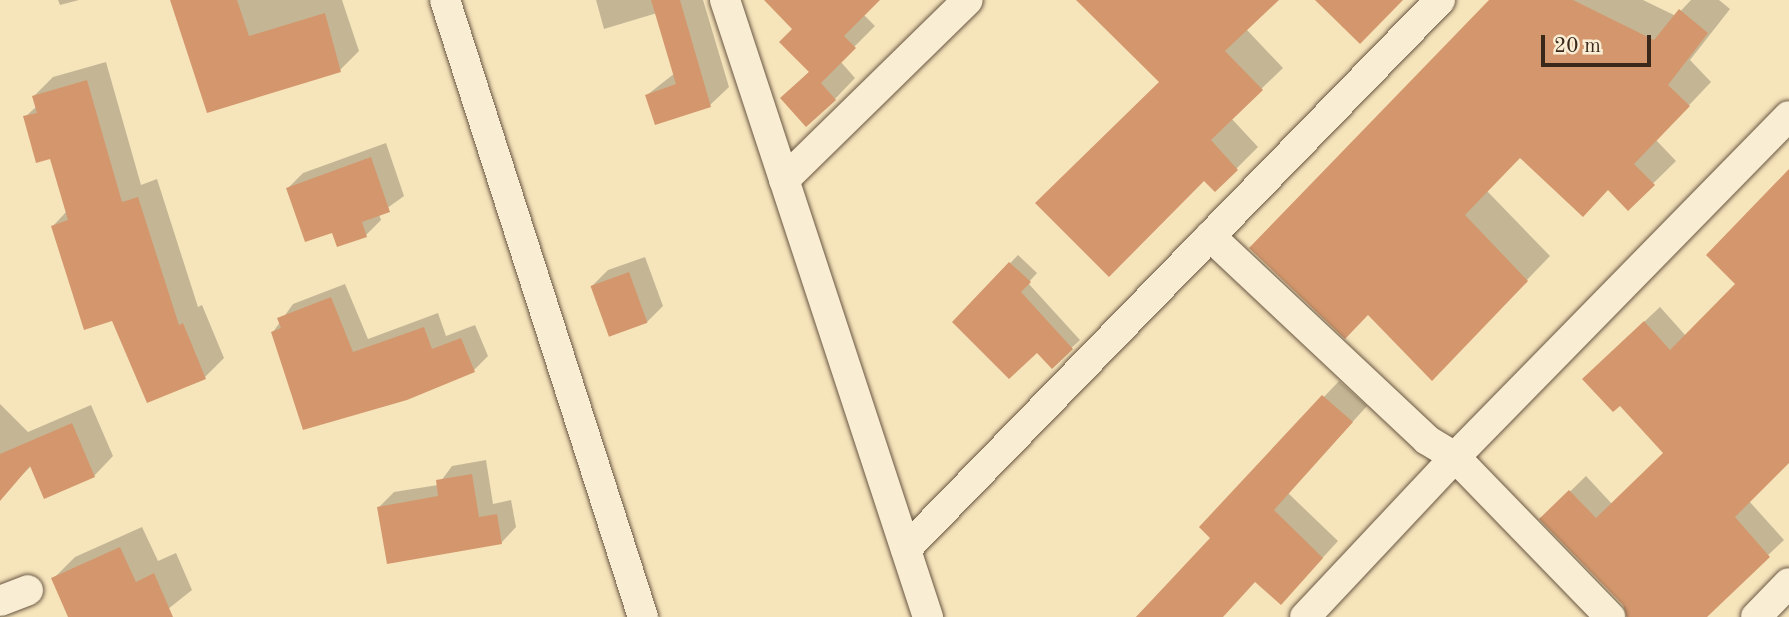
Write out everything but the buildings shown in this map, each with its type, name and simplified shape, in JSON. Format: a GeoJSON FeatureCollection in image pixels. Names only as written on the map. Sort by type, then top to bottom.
{"type":"FeatureCollection","features":[{"type":"Feature","properties":{"kind":"street"},"geometry":{"type":"LineString","coordinates":[[445,0],[643,617]]}},
{"type":"Feature","properties":{"kind":"street"},"geometry":{"type":"LineString","coordinates":[[725,0],[928,617]]}},
{"type":"Feature","properties":{"kind":"street"},"geometry":{"type":"LineString","coordinates":[[785,180],[968,0]]}},
{"type":"Feature","properties":{"kind":"street"},"geometry":{"type":"LineString","coordinates":[[906,549],[1440,0]]}},
{"type":"Feature","properties":{"kind":"street"},"geometry":{"type":"LineString","coordinates":[[1305,617],[1455,457],[1789,116]]}},
{"type":"Feature","properties":{"kind":"street"},"geometry":{"type":"LineString","coordinates":[[1210,236],[1427,440],[1455,457],[1610,617]]}},
{"type":"Feature","properties":{"kind":"street"},"geometry":{"type":"LineString","coordinates":[[1756,617],[1789,583]]}},
{"type":"Feature","properties":{"kind":"street"},"geometry":{"type":"LineString","coordinates":[[0,601],[28,590]]}}]}
